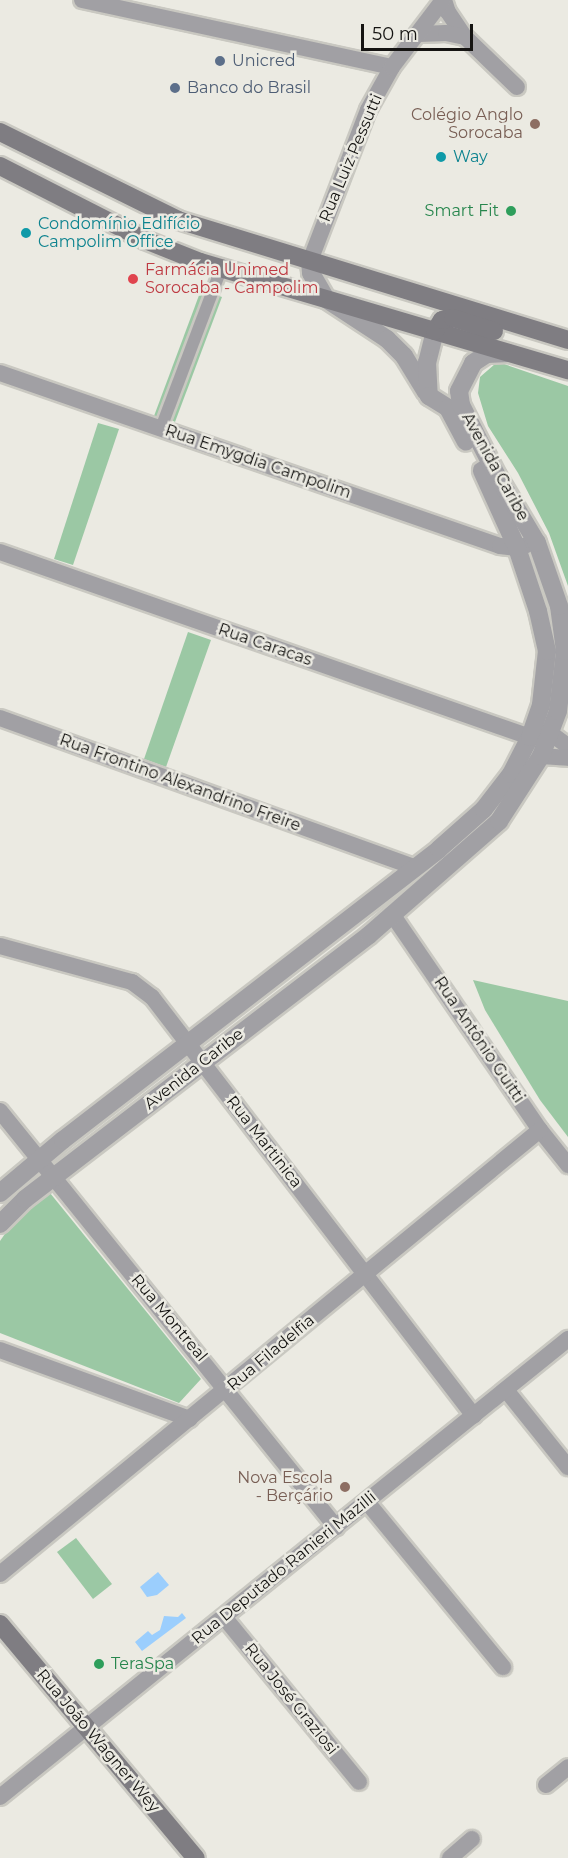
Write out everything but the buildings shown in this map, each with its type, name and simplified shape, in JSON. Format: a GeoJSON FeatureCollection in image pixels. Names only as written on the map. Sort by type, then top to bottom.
{"type":"FeatureCollection","features":[{"type":"Feature","properties":{"kind":"main road"},"geometry":{"type":"LineString","coordinates":[[0,132],[178,220],[568,340]]}},
{"type":"Feature","properties":{"kind":"main road"},"geometry":{"type":"LineString","coordinates":[[0,165],[145,240],[221,269],[568,370]]}},
{"type":"Feature","properties":{"kind":"main road"},"geometry":{"type":"LineString","coordinates":[[435,331],[442,320],[453,318],[568,352]]}},
{"type":"Feature","properties":{"kind":"main road","name":"Rua João Wagner Wey"},"geometry":{"type":"LineString","coordinates":[[0,1624],[196,1858]]}},
{"type":"Feature","properties":{"kind":"street"},"geometry":{"type":"LineString","coordinates":[[82,0],[392,67]]}},
{"type":"Feature","properties":{"kind":"street"},"geometry":{"type":"LineString","coordinates":[[443,0],[465,38],[517,87]]}},
{"type":"Feature","properties":{"kind":"street","name":"Rua Luiz Pessutti"},"geometry":{"type":"LineString","coordinates":[[310,261],[368,110],[392,67],[443,0]]}},
{"type":"Feature","properties":{"kind":"street"},"geometry":{"type":"LineString","coordinates":[[419,34],[446,33],[465,38]]}},
{"type":"Feature","properties":{"kind":"street"},"geometry":{"type":"LineString","coordinates":[[310,261],[311,273],[326,299]]}},
{"type":"Feature","properties":{"kind":"street"},"geometry":{"type":"LineString","coordinates":[[161,428],[221,269]]}},
{"type":"Feature","properties":{"kind":"street","name":"Avenida Caribe"},"geometry":{"type":"LineString","coordinates":[[0,1193],[38,1160],[378,897],[484,809],[512,774],[530,737],[541,705],[547,651],[538,611],[517,548],[484,476],[448,408],[429,396],[404,356],[370,326],[326,299]]}},
{"type":"Feature","properties":{"kind":"street"},"geometry":{"type":"LineString","coordinates":[[429,396],[427,362],[435,331]]}},
{"type":"Feature","properties":{"kind":"street","name":"Avenida Caribe"},"geometry":{"type":"LineString","coordinates":[[0,1224],[25,1199],[391,915],[499,821],[541,756],[558,711],[565,651],[559,606],[537,543],[497,476],[461,405],[459,392],[472,363],[487,354],[513,353]]}},
{"type":"Feature","properties":{"kind":"street","name":"Rua Emygdia Campolim"},"geometry":{"type":"LineString","coordinates":[[0,373],[500,546],[517,548]]}},
{"type":"Feature","properties":{"kind":"street","name":"Avenida Caribe"},"geometry":{"type":"LineString","coordinates":[[517,548],[537,543]]}},
{"type":"Feature","properties":{"kind":"street","name":"Rua Caracas"},"geometry":{"type":"LineString","coordinates":[[0,552],[530,737]]}},
{"type":"Feature","properties":{"kind":"street","name":"Rua Frontino Alexandrino Freire"},"geometry":{"type":"LineString","coordinates":[[0,718],[414,867]]}},
{"type":"Feature","properties":{"kind":"street"},"geometry":{"type":"LineString","coordinates":[[550,733],[568,746]]}},
{"type":"Feature","properties":{"kind":"street"},"geometry":{"type":"LineString","coordinates":[[541,756],[568,758]]}},
{"type":"Feature","properties":{"kind":"street","name":"Rua Frontino Alexandrino Freire"},"geometry":{"type":"LineString","coordinates":[[359,848],[381,861],[399,880]]}},
{"type":"Feature","properties":{"kind":"street"},"geometry":{"type":"LineString","coordinates":[[399,880],[409,888],[409,899]]}},
{"type":"Feature","properties":{"kind":"street"},"geometry":{"type":"LineString","coordinates":[[378,897],[376,904],[380,911],[391,915]]}},
{"type":"Feature","properties":{"kind":"street","name":"Rua Antônio Guitti"},"geometry":{"type":"LineString","coordinates":[[391,915],[540,1130],[568,1165]]}},
{"type":"Feature","properties":{"kind":"street","name":"Rua Martinica"},"geometry":{"type":"LineString","coordinates":[[0,946],[132,982],[152,997],[474,1416]]}},
{"type":"Feature","properties":{"kind":"street","name":"Rua Montreal"},"geometry":{"type":"LineString","coordinates":[[0,1111],[227,1389],[336,1527]]}},
{"type":"Feature","properties":{"kind":"street","name":"Rua Filadelfia"},"geometry":{"type":"LineString","coordinates":[[0,1574],[540,1130]]}},
{"type":"Feature","properties":{"kind":"street","name":"Rua Deputado Ranieri Mazilli"},"geometry":{"type":"LineString","coordinates":[[0,1797],[568,1339]]}},
{"type":"Feature","properties":{"kind":"street"},"geometry":{"type":"LineString","coordinates":[[0,1350],[190,1419]]}},
{"type":"Feature","properties":{"kind":"street"},"geometry":{"type":"LineString","coordinates":[[506,1390],[568,1467]]}},
{"type":"Feature","properties":{"kind":"street"},"geometry":{"type":"LineString","coordinates":[[366,1502],[503,1667]]}},
{"type":"Feature","properties":{"kind":"street","name":"Rua José Graziosi"},"geometry":{"type":"LineString","coordinates":[[224,1617],[359,1782]]}},
{"type":"Feature","properties":{"kind":"street"},"geometry":{"type":"LineString","coordinates":[[546,1785],[568,1767]]}},
{"type":"Feature","properties":{"kind":"street"},"geometry":{"type":"LineString","coordinates":[[450,1858],[472,1839]]}},
{"type":"Feature","properties":{"kind":"green space"},"geometry":{"type":"Polygon","coordinates":[[[201,290],[222,297],[175,422],[154,416],[201,290]]]}},
{"type":"Feature","properties":{"kind":"green space"},"geometry":{"type":"Polygon","coordinates":[[[495,364],[504,364],[568,386],[568,586],[549,533],[518,473],[488,426],[478,393],[480,377],[495,364]]]}},
{"type":"Feature","properties":{"kind":"green space"},"geometry":{"type":"Polygon","coordinates":[[[98,423],[119,429],[73,565],[54,559],[98,423]]]}},
{"type":"Feature","properties":{"kind":"green space"},"geometry":{"type":"Polygon","coordinates":[[[188,632],[211,640],[166,767],[144,759],[188,632]]]}},
{"type":"Feature","properties":{"kind":"green space"},"geometry":{"type":"Polygon","coordinates":[[[473,980],[568,1001],[568,1137],[540,1100],[485,1010],[473,980]]]}},
{"type":"Feature","properties":{"kind":"green space"},"geometry":{"type":"Polygon","coordinates":[[[50,1193],[201,1379],[179,1403],[0,1333],[0,1241],[14,1221],[50,1193]]]}},
{"type":"Feature","properties":{"kind":"green space"},"geometry":{"type":"Polygon","coordinates":[[[76,1538],[112,1584],[93,1599],[57,1552],[76,1538]]]}},
{"type":"Feature","properties":{"kind":"water"},"geometry":{"type":"Polygon","coordinates":[[[158,1572],[169,1585],[157,1595],[147,1597],[140,1587],[158,1572]]]}},
{"type":"Feature","properties":{"kind":"water"},"geometry":{"type":"Polygon","coordinates":[[[182,1613],[186,1618],[142,1651],[135,1642],[148,1631],[152,1635],[160,1630],[164,1616],[178,1617],[182,1613]]]}},
{"type":"Feature","properties":{"kind":"place","name":"Unicred"},"geometry":{"type":"Point","coordinates":[220,61]}},
{"type":"Feature","properties":{"kind":"place","name":"Banco do Brasil"},"geometry":{"type":"Point","coordinates":[175,88]}},
{"type":"Feature","properties":{"kind":"place","name":"Colégio Anglo Sorocaba"},"geometry":{"type":"Point","coordinates":[535,124]}},
{"type":"Feature","properties":{"kind":"place","name":"Way"},"geometry":{"type":"Point","coordinates":[441,157]}},
{"type":"Feature","properties":{"kind":"place","name":"Smart Fit"},"geometry":{"type":"Point","coordinates":[511,211]}},
{"type":"Feature","properties":{"kind":"place","name":"Condomínio Edifício Campolim Office"},"geometry":{"type":"Point","coordinates":[26,233]}},
{"type":"Feature","properties":{"kind":"place","name":"Farmácia Unimed Sorocaba - Campolim"},"geometry":{"type":"Point","coordinates":[133,279]}},
{"type":"Feature","properties":{"kind":"place","name":"Nova Escola - Berçário"},"geometry":{"type":"Point","coordinates":[345,1487]}},
{"type":"Feature","properties":{"kind":"place","name":"TeraSpa"},"geometry":{"type":"Point","coordinates":[99,1664]}}]}
